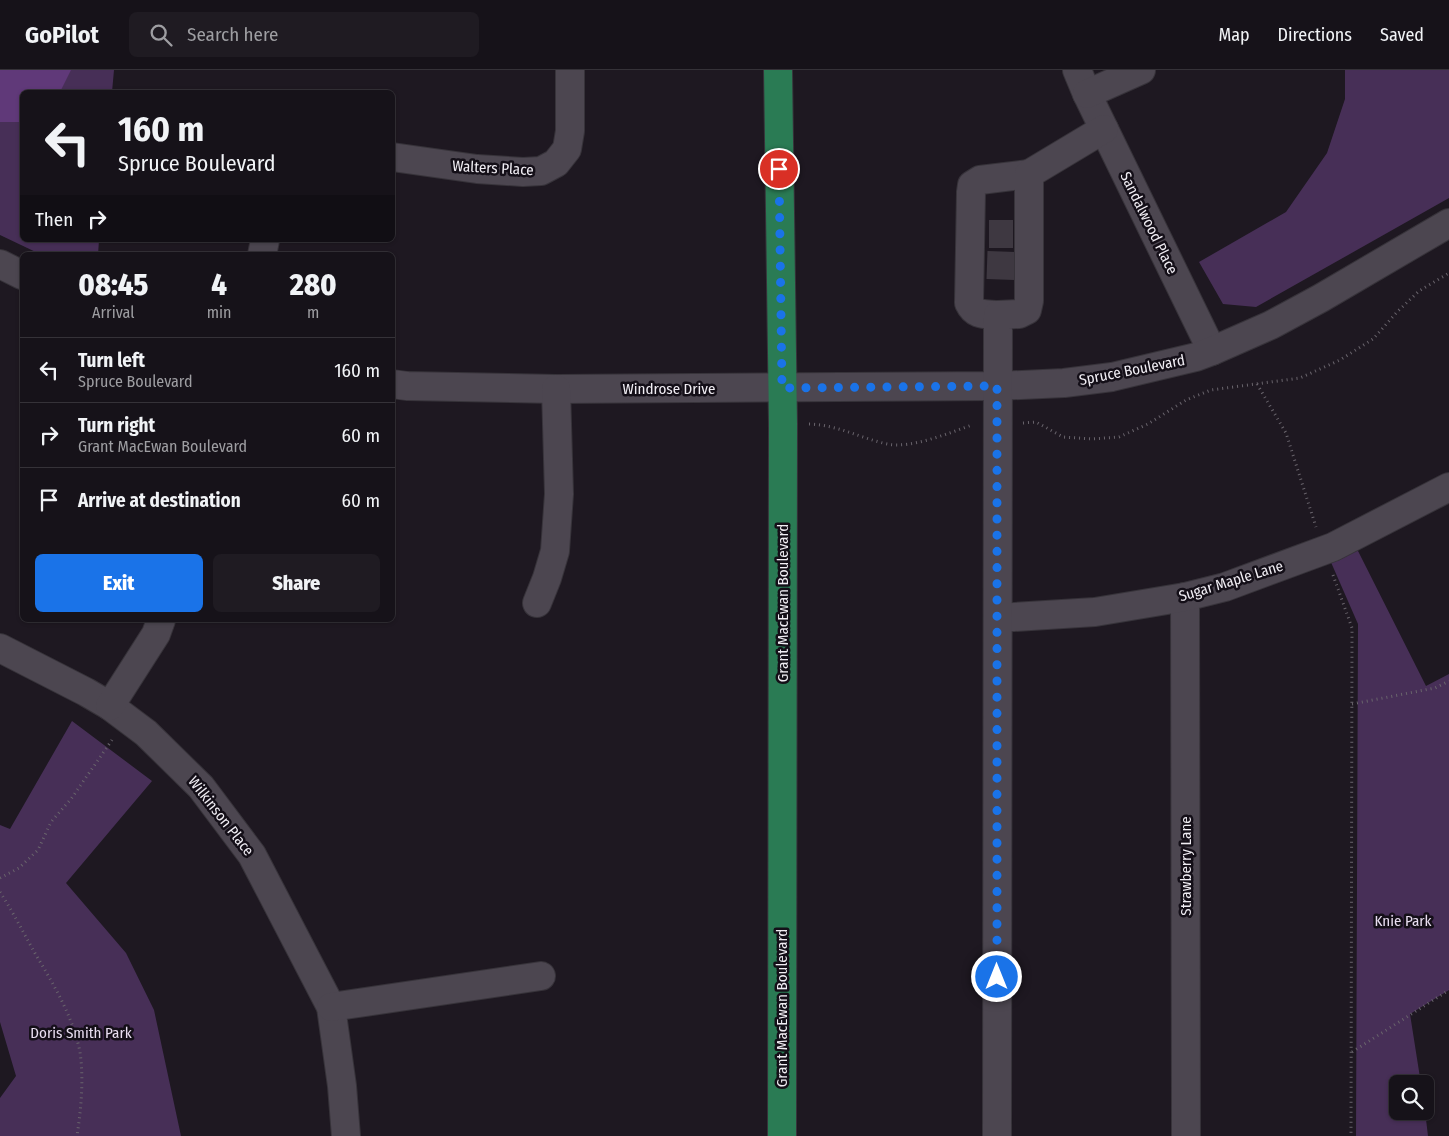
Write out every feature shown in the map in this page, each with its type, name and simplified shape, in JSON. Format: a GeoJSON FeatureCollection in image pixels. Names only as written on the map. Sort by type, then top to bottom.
{"type":"FeatureCollection","features":[{"type":"Feature","properties":{"kind":"main road","name":"Grant MacEwan Boulevard"},"geometry":{"type":"LineString","coordinates":[[778,70],[782,388],[782,1136]]}},
{"type":"Feature","properties":{"kind":"street","name":"Walters Place"},"geometry":{"type":"LineString","coordinates":[[395,157],[478,169],[523,172],[541,171],[556,163],[567,149],[570,131],[570,70]]}},
{"type":"Feature","properties":{"kind":"street","name":"Sandalwood Place"},"geometry":{"type":"LineString","coordinates":[[1140,70],[1082,82],[1212,351]]}},
{"type":"Feature","properties":{"kind":"street"},"geometry":{"type":"LineString","coordinates":[[1029,174],[1000,234],[978,265],[968,303],[978,314],[1019,314],[1027,310],[1029,301],[1022,266],[1000,234],[971,192],[972,184],[980,180],[1029,174],[1104,128]]}},
{"type":"Feature","properties":{"kind":"street","name":"Spruce Boulevard"},"geometry":{"type":"LineString","coordinates":[[782,388],[997,386],[1064,383],[1112,377],[1196,357],[1271,325],[1449,223]]}},
{"type":"Feature","properties":{"kind":"street"},"geometry":{"type":"LineString","coordinates":[[0,264],[20,274]]}},
{"type":"Feature","properties":{"kind":"street"},"geometry":{"type":"LineString","coordinates":[[997,1136],[998,315]]}},
{"type":"Feature","properties":{"kind":"street","name":"Windrose Drive"},"geometry":{"type":"LineString","coordinates":[[395,384],[556,389],[782,388]]}},
{"type":"Feature","properties":{"kind":"street"},"geometry":{"type":"LineString","coordinates":[[537,603],[555,551],[559,494],[556,389]]}},
{"type":"Feature","properties":{"kind":"street","name":"Sugar Maple Lane"},"geometry":{"type":"LineString","coordinates":[[998,618],[1095,612],[1185,597],[1224,587],[1324,551],[1449,487]]}},
{"type":"Feature","properties":{"kind":"street","name":"Strawberry Lane"},"geometry":{"type":"LineString","coordinates":[[1185,597],[1186,1136]]}},
{"type":"Feature","properties":{"kind":"street"},"geometry":{"type":"LineString","coordinates":[[119,713],[160,622]]}},
{"type":"Feature","properties":{"kind":"street","name":"Wilkinson Place"},"geometry":{"type":"LineString","coordinates":[[0,648],[86,692],[146,733],[201,787],[252,855],[331,1007],[342,1086],[346,1136]]}},
{"type":"Feature","properties":{"kind":"street"},"geometry":{"type":"LineString","coordinates":[[331,1007],[541,976]]}},
{"type":"Feature","properties":{"kind":"path"},"geometry":{"type":"LineString","coordinates":[[1036,422],[1063,437],[1092,439],[1119,437],[1148,424],[1186,400],[1211,390],[1300,378],[1340,360],[1373,338],[1396,312],[1419,291],[1449,273]]}},
{"type":"Feature","properties":{"kind":"path"},"geometry":{"type":"LineString","coordinates":[[1257,384],[1286,433],[1324,551],[1352,628],[1351,1136]]}},
{"type":"Feature","properties":{"kind":"path"},"geometry":{"type":"LineString","coordinates":[[825,424],[889,444],[918,443],[972,425]]}},
{"type":"Feature","properties":{"kind":"path"},"geometry":{"type":"LineString","coordinates":[[1352,704],[1435,688],[1449,680]]}},
{"type":"Feature","properties":{"kind":"path"},"geometry":{"type":"LineString","coordinates":[[0,878],[19,868],[38,850],[51,822],[71,799],[119,713]]}},
{"type":"Feature","properties":{"kind":"path"},"geometry":{"type":"LineString","coordinates":[[0,892],[63,1003],[79,1050],[82,1070],[82,1091],[77,1136]]}},
{"type":"Feature","properties":{"kind":"path"},"geometry":{"type":"LineString","coordinates":[[1351,1052],[1449,990]]}},
{"type":"Feature","properties":{"kind":"green space"},"geometry":{"type":"Polygon","coordinates":[[[0,70],[114,70],[112,90],[20,90],[20,242],[99,242],[98,252],[36,252],[0,235],[0,70]]]}},
{"type":"Feature","properties":{"kind":"green space"},"geometry":{"type":"Polygon","coordinates":[[[1345,70],[1449,70],[1449,198],[1256,307],[1223,304],[1199,262],[1286,212],[1327,153],[1345,99],[1345,70]]]}},
{"type":"Feature","properties":{"kind":"green space","name":"Knie Park"},"geometry":{"type":"Polygon","coordinates":[[[1357,549],[1426,686],[1449,674],[1449,990],[1410,1014],[1420,1075],[1389,1075],[1389,1120],[1426,1120],[1428,1136],[1356,1136],[1358,624],[1330,560],[1357,549]]]}},
{"type":"Feature","properties":{"kind":"green space","name":"Doris Smith Park"},"geometry":{"type":"Polygon","coordinates":[[[72,721],[152,781],[66,883],[126,953],[154,1010],[181,1136],[0,1136],[0,1098],[16,1076],[0,1022],[0,825],[10,829],[72,721]]]}},
{"type":"Feature","properties":{"kind":"shaded area"},"geometry":{"type":"Polygon","coordinates":[[[0,70],[71,70],[61,90],[20,90],[20,122],[0,122],[0,70]]]}},
{"type":"Feature","properties":{"kind":"tunnel"},"geometry":{"type":"LineString","coordinates":[[989,234],[1013,234]]}},
{"type":"Feature","properties":{"kind":"tunnel"},"geometry":{"type":"LineString","coordinates":[[987,265],[1015,266]]}},
{"type":"Feature","properties":{"kind":"route"},"geometry":{"type":"LineString","coordinates":[[779,169],[782,388],[997,386],[997,977]]}}]}
